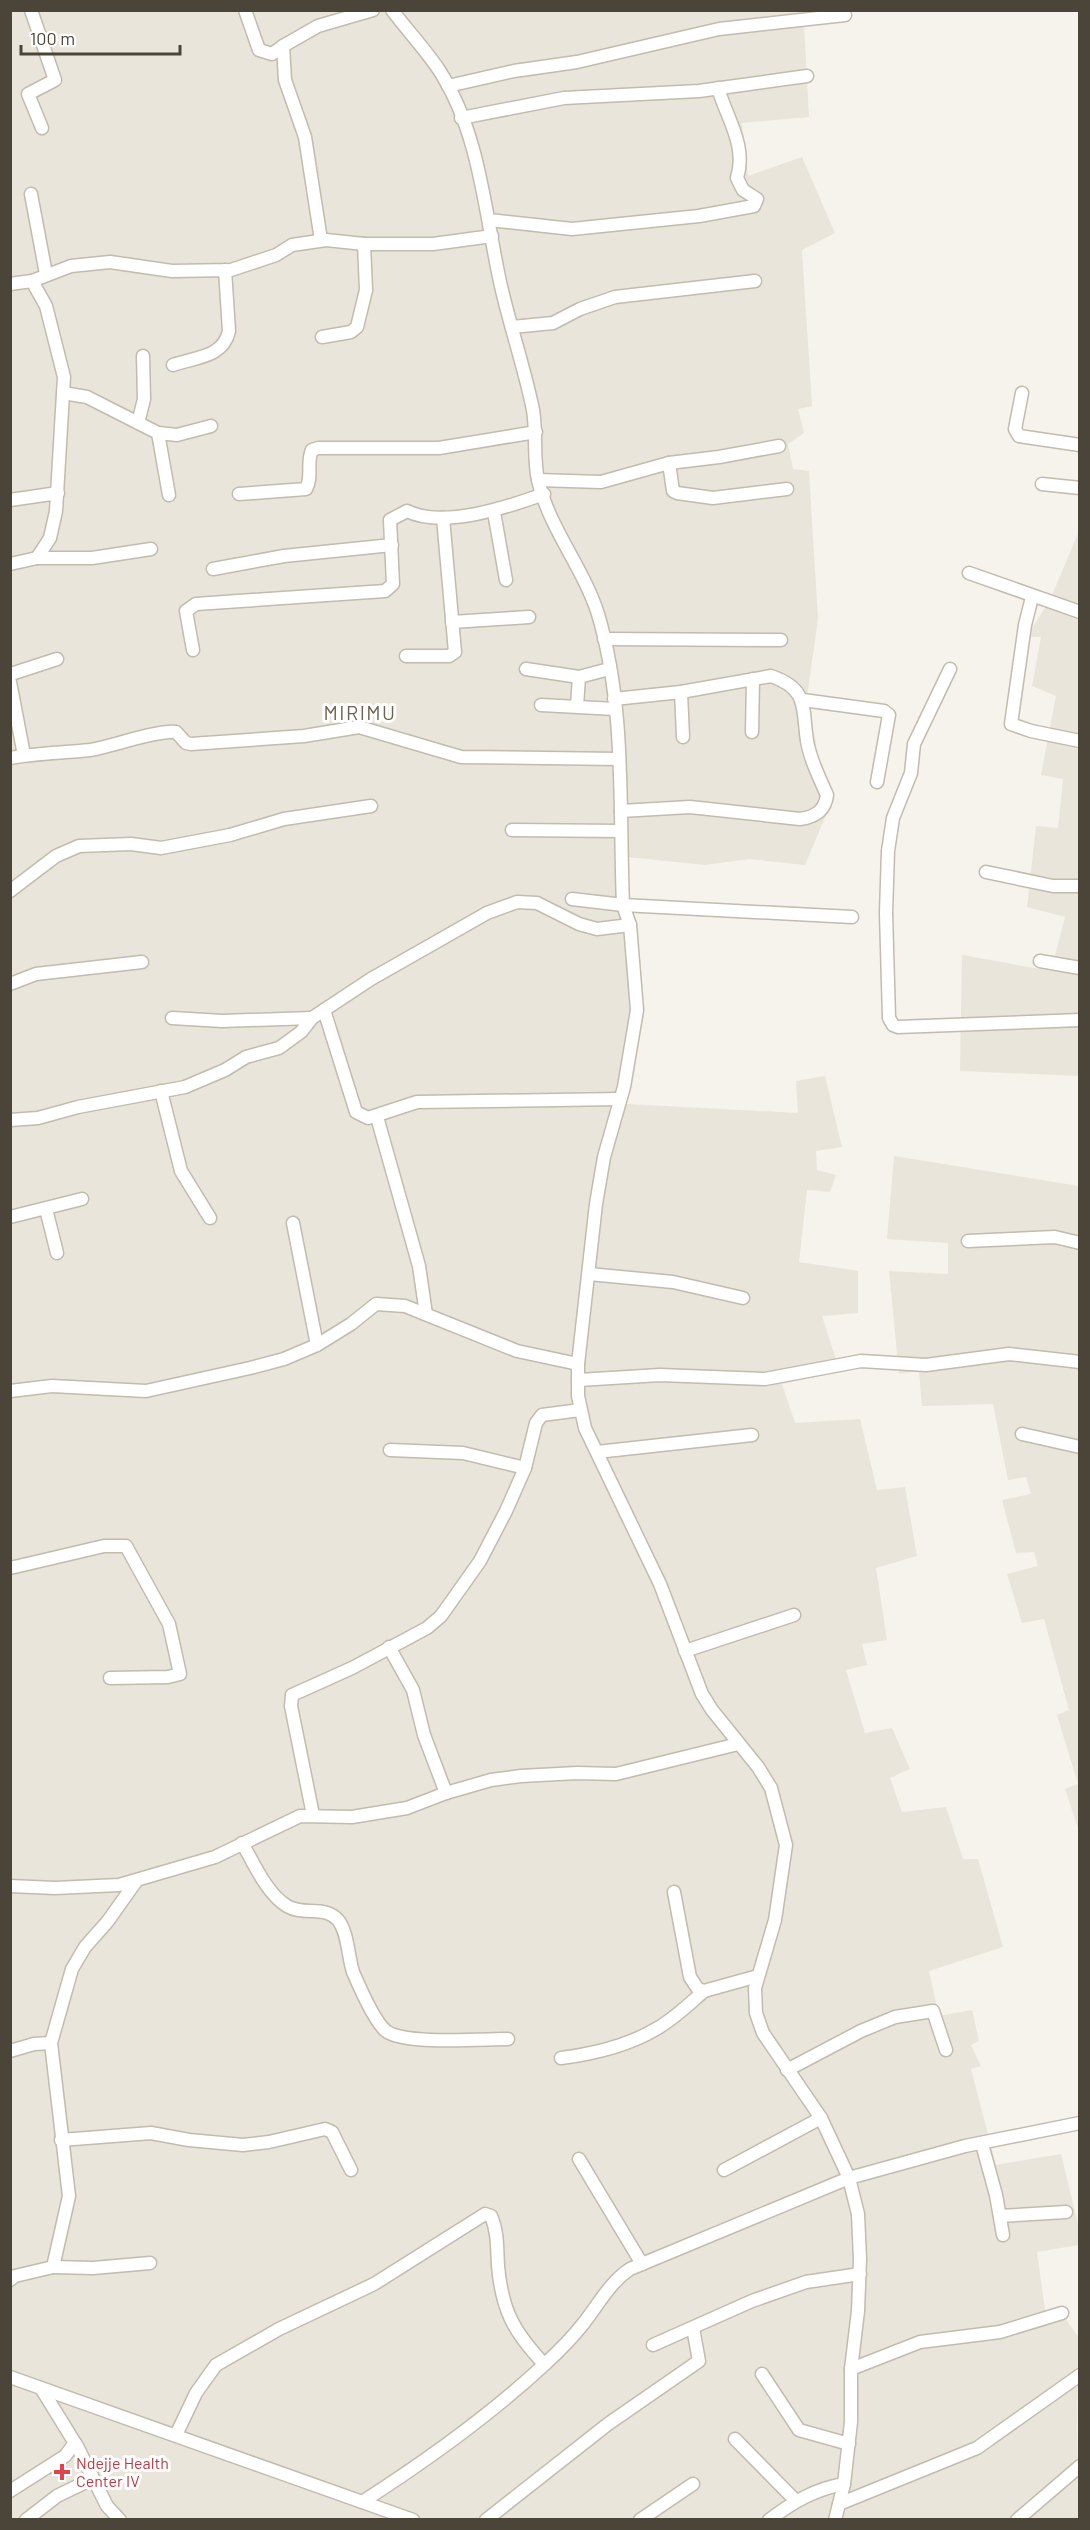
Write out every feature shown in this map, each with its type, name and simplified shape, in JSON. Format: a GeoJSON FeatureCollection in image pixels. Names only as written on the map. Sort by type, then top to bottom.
{"type":"FeatureCollection","features":[{"type":"Feature","properties":{"kind":"street"},"geometry":{"type":"LineString","coordinates":[[31,10],[55,80],[28,94],[42,128]]}},
{"type":"Feature","properties":{"kind":"street"},"geometry":{"type":"LineString","coordinates":[[245,10],[259,50],[272,54],[318,26],[373,10]]}},
{"type":"Feature","properties":{"kind":"street"},"geometry":{"type":"LineString","coordinates":[[394,11],[438,69],[448,86],[479,167],[492,236],[536,432],[538,480],[552,518],[597,612],[604,639],[614,704],[619,759],[623,905],[630,925],[638,1010],[620,1099],[604,1157],[596,1204],[578,1364],[580,1410],[597,1452],[660,1584],[685,1651],[711,1710],[758,1767],[771,1788],[786,1845],[775,1920],[755,1988],[756,2013],[763,2033],[821,2118],[849,2178],[858,2214],[860,2274],[851,2369],[849,2444],[844,2484],[836,2520]]}},
{"type":"Feature","properties":{"kind":"street"},"geometry":{"type":"LineString","coordinates":[[448,86],[514,71],[577,62],[719,29],[845,15]]}},
{"type":"Feature","properties":{"kind":"street"},"geometry":{"type":"LineString","coordinates":[[283,46],[285,80],[305,137],[321,240]]}},
{"type":"Feature","properties":{"kind":"street"},"geometry":{"type":"LineString","coordinates":[[460,118],[564,98],[718,88],[807,75]]}},
{"type":"Feature","properties":{"kind":"street"},"geometry":{"type":"LineString","coordinates":[[489,220],[572,229],[699,216],[754,206],[757,199],[743,190],[737,178],[740,167],[738,135],[725,112],[718,88]]}},
{"type":"Feature","properties":{"kind":"street"},"geometry":{"type":"LineString","coordinates":[[31,194],[46,274]]}},
{"type":"Feature","properties":{"kind":"street"},"geometry":{"type":"LineString","coordinates":[[10,284],[32,281],[71,266],[110,262],[172,271],[225,270],[247,267],[276,255],[292,245],[321,240],[364,244],[433,244],[492,236]]}},
{"type":"Feature","properties":{"kind":"street"},"geometry":{"type":"LineString","coordinates":[[322,338],[351,332],[357,327],[366,290],[364,244]]}},
{"type":"Feature","properties":{"kind":"street"},"geometry":{"type":"LineString","coordinates":[[172,365],[211,355],[227,341],[229,331],[225,270]]}},
{"type":"Feature","properties":{"kind":"street"},"geometry":{"type":"LineString","coordinates":[[32,281],[46,306],[64,376],[58,493],[50,538],[37,558]]}},
{"type":"Feature","properties":{"kind":"street"},"geometry":{"type":"LineString","coordinates":[[512,327],[553,323],[580,309],[615,297],[755,281]]}},
{"type":"Feature","properties":{"kind":"street"},"geometry":{"type":"LineString","coordinates":[[138,423],[145,390],[143,356]]}},
{"type":"Feature","properties":{"kind":"street"},"geometry":{"type":"LineString","coordinates":[[63,393],[87,397],[158,433],[177,435],[211,426]]}},
{"type":"Feature","properties":{"kind":"street"},"geometry":{"type":"LineString","coordinates":[[1022,393],[1016,434],[1024,438],[1080,445]]}},
{"type":"Feature","properties":{"kind":"street"},"geometry":{"type":"LineString","coordinates":[[239,494],[306,489],[310,482],[312,450],[439,448],[536,432]]}},
{"type":"Feature","properties":{"kind":"street"},"geometry":{"type":"LineString","coordinates":[[158,433],[169,495]]}},
{"type":"Feature","properties":{"kind":"street"},"geometry":{"type":"LineString","coordinates":[[538,480],[601,482],[669,464],[719,458],[779,446]]}},
{"type":"Feature","properties":{"kind":"street"},"geometry":{"type":"LineString","coordinates":[[669,464],[673,491],[677,493],[713,498],[787,489]]}},
{"type":"Feature","properties":{"kind":"street"},"geometry":{"type":"LineString","coordinates":[[1042,484],[1080,488]]}},
{"type":"Feature","properties":{"kind":"street"},"geometry":{"type":"LineString","coordinates":[[10,500],[58,493]]}},
{"type":"Feature","properties":{"kind":"street"},"geometry":{"type":"LineString","coordinates":[[192,650],[186,611],[196,604],[385,591],[393,584],[390,520],[407,511],[420,518],[443,518],[494,512],[544,494]]}},
{"type":"Feature","properties":{"kind":"street"},"geometry":{"type":"LineString","coordinates":[[494,512],[506,580]]}},
{"type":"Feature","properties":{"kind":"street"},"geometry":{"type":"LineString","coordinates":[[406,656],[452,655],[455,652],[443,518]]}},
{"type":"Feature","properties":{"kind":"street"},"geometry":{"type":"LineString","coordinates":[[213,569],[284,556],[392,545]]}},
{"type":"Feature","properties":{"kind":"street"},"geometry":{"type":"LineString","coordinates":[[10,564],[37,558],[92,558],[151,549]]}},
{"type":"Feature","properties":{"kind":"street"},"geometry":{"type":"LineString","coordinates":[[969,573],[1080,612]]}},
{"type":"Feature","properties":{"kind":"street"},"geometry":{"type":"LineString","coordinates":[[1032,597],[1025,625],[1011,724],[1031,731],[1080,741]]}},
{"type":"Feature","properties":{"kind":"street"},"geometry":{"type":"LineString","coordinates":[[452,622],[529,617]]}},
{"type":"Feature","properties":{"kind":"street"},"geometry":{"type":"LineString","coordinates":[[604,639],[782,640]]}},
{"type":"Feature","properties":{"kind":"street"},"geometry":{"type":"LineString","coordinates":[[10,677],[17,671],[57,658]]}},
{"type":"Feature","properties":{"kind":"street"},"geometry":{"type":"LineString","coordinates":[[526,669],[579,677],[609,669]]}},
{"type":"Feature","properties":{"kind":"street"},"geometry":{"type":"LineString","coordinates":[[950,669],[914,744],[911,773],[893,818],[888,851],[886,913],[889,1018],[893,1025],[898,1027],[1080,1020]]}},
{"type":"Feature","properties":{"kind":"street"},"geometry":{"type":"LineString","coordinates":[[541,705],[614,704],[771,676],[783,680],[795,689],[803,700],[807,742],[827,795],[826,803],[812,817],[800,819],[690,807],[621,811]]}},
{"type":"Feature","properties":{"kind":"street"},"geometry":{"type":"LineString","coordinates":[[577,706],[579,677]]}},
{"type":"Feature","properties":{"kind":"street"},"geometry":{"type":"LineString","coordinates":[[752,732],[753,679]]}},
{"type":"Feature","properties":{"kind":"street"},"geometry":{"type":"LineString","coordinates":[[10,682],[24,755]]}},
{"type":"Feature","properties":{"kind":"street"},"geometry":{"type":"LineString","coordinates":[[681,692],[683,737]]}},
{"type":"Feature","properties":{"kind":"street"},"geometry":{"type":"LineString","coordinates":[[803,700],[884,711],[889,715],[877,782]]}},
{"type":"Feature","properties":{"kind":"street"},"geometry":{"type":"LineString","coordinates":[[10,758],[90,750],[128,743],[162,732],[177,732],[182,740],[191,744],[304,735],[359,726],[461,757],[619,759]]}},
{"type":"Feature","properties":{"kind":"street"},"geometry":{"type":"LineString","coordinates":[[10,891],[56,856],[79,846],[131,844],[161,848],[230,835],[284,819],[370,806]]}},
{"type":"Feature","properties":{"kind":"street"},"geometry":{"type":"LineString","coordinates":[[512,830],[621,831]]}},
{"type":"Feature","properties":{"kind":"street"},"geometry":{"type":"LineString","coordinates":[[986,872],[1044,885],[1080,886]]}},
{"type":"Feature","properties":{"kind":"street"},"geometry":{"type":"LineString","coordinates":[[572,899],[623,905],[852,917]]}},
{"type":"Feature","properties":{"kind":"street"},"geometry":{"type":"LineString","coordinates":[[10,1120],[38,1118],[78,1107],[185,1087],[225,1070],[246,1057],[279,1048],[301,1032],[312,1018],[370,979],[487,913],[517,902],[537,903],[579,924],[597,929],[630,925]]}},
{"type":"Feature","properties":{"kind":"street"},"geometry":{"type":"LineString","coordinates":[[1040,961],[1080,968]]}},
{"type":"Feature","properties":{"kind":"street"},"geometry":{"type":"LineString","coordinates":[[10,984],[36,974],[142,962]]}},
{"type":"Feature","properties":{"kind":"street"},"geometry":{"type":"LineString","coordinates":[[324,1010],[356,1112],[368,1118],[377,1117],[417,1102],[620,1099]]}},
{"type":"Feature","properties":{"kind":"street"},"geometry":{"type":"LineString","coordinates":[[172,1018],[222,1021],[312,1018]]}},
{"type":"Feature","properties":{"kind":"street"},"geometry":{"type":"LineString","coordinates":[[161,1091],[182,1171],[210,1218]]}},
{"type":"Feature","properties":{"kind":"street"},"geometry":{"type":"LineString","coordinates":[[377,1117],[419,1266],[426,1314]]}},
{"type":"Feature","properties":{"kind":"street"},"geometry":{"type":"LineString","coordinates":[[10,1217],[82,1199]]}},
{"type":"Feature","properties":{"kind":"street"},"geometry":{"type":"LineString","coordinates":[[46,1209],[57,1253]]}},
{"type":"Feature","properties":{"kind":"street"},"geometry":{"type":"LineString","coordinates":[[293,1223],[317,1345]]}},
{"type":"Feature","properties":{"kind":"street"},"geometry":{"type":"LineString","coordinates":[[969,1241],[1054,1238],[1080,1243]]}},
{"type":"Feature","properties":{"kind":"street"},"geometry":{"type":"LineString","coordinates":[[589,1274],[673,1282],[742,1298]]}},
{"type":"Feature","properties":{"kind":"street"},"geometry":{"type":"LineString","coordinates":[[10,1391],[52,1386],[146,1391],[284,1359],[317,1345],[351,1324],[376,1304],[405,1306],[517,1351],[578,1364]]}},
{"type":"Feature","properties":{"kind":"street"},"geometry":{"type":"LineString","coordinates":[[579,1380],[660,1375],[765,1379],[861,1361],[926,1365],[1009,1354],[1080,1362]]}},
{"type":"Feature","properties":{"kind":"street"},"geometry":{"type":"LineString","coordinates":[[313,1815],[291,1707],[292,1695],[352,1668],[436,1622],[456,1597],[485,1551],[525,1468],[536,1423],[542,1416],[580,1410]]}},
{"type":"Feature","properties":{"kind":"street"},"geometry":{"type":"LineString","coordinates":[[1022,1434],[1080,1447]]}},
{"type":"Feature","properties":{"kind":"street"},"geometry":{"type":"LineString","coordinates":[[597,1452],[752,1435]]}},
{"type":"Feature","properties":{"kind":"street"},"geometry":{"type":"LineString","coordinates":[[390,1450],[463,1453],[525,1468]]}},
{"type":"Feature","properties":{"kind":"street"},"geometry":{"type":"LineString","coordinates":[[10,1568],[104,1546],[126,1546],[170,1624],[180,1674],[168,1677],[110,1678]]}},
{"type":"Feature","properties":{"kind":"street"},"geometry":{"type":"LineString","coordinates":[[685,1651],[794,1615]]}},
{"type":"Feature","properties":{"kind":"street"},"geometry":{"type":"LineString","coordinates":[[389,1647],[412,1690],[424,1735],[446,1793]]}},
{"type":"Feature","properties":{"kind":"street"},"geometry":{"type":"LineString","coordinates":[[10,1886],[66,1888],[119,1885],[215,1857],[300,1816],[352,1817],[407,1808],[446,1793],[491,1780],[521,1776],[577,1773],[616,1774],[738,1744]]}},
{"type":"Feature","properties":{"kind":"street"},"geometry":{"type":"LineString","coordinates":[[242,1843],[262,1878],[287,1906],[298,1910],[332,1913],[340,1922],[353,1971],[377,2020],[386,2031],[409,2038],[508,2039]]}},
{"type":"Feature","properties":{"kind":"street"},"geometry":{"type":"LineString","coordinates":[[53,2267],[69,2196],[51,2043],[72,1969],[85,1947],[108,1921],[137,1880]]}},
{"type":"Feature","properties":{"kind":"street"},"geometry":{"type":"LineString","coordinates":[[674,1892],[690,1977],[698,1989],[704,1991]]}},
{"type":"Feature","properties":{"kind":"street"},"geometry":{"type":"LineString","coordinates":[[561,2058],[586,2054],[654,2031],[676,2016],[704,1991],[758,1976]]}},
{"type":"Feature","properties":{"kind":"street"},"geometry":{"type":"LineString","coordinates":[[787,2070],[895,2016],[933,2011],[946,2050]]}},
{"type":"Feature","properties":{"kind":"street"},"geometry":{"type":"LineString","coordinates":[[10,2051],[34,2044],[51,2043]]}},
{"type":"Feature","properties":{"kind":"street"},"geometry":{"type":"LineString","coordinates":[[724,2170],[821,2118]]}},
{"type":"Feature","properties":{"kind":"street"},"geometry":{"type":"LineString","coordinates":[[362,2502],[417,2467],[544,2364],[581,2327],[617,2278],[642,2264],[849,2178],[920,2158],[1080,2123]]}},
{"type":"Feature","properties":{"kind":"street"},"geometry":{"type":"LineString","coordinates":[[61,2140],[151,2133],[189,2140],[243,2145],[269,2142],[325,2129],[332,2132],[351,2170]]}},
{"type":"Feature","properties":{"kind":"street"},"geometry":{"type":"LineString","coordinates":[[982,2144],[1003,2235]]}},
{"type":"Feature","properties":{"kind":"street"},"geometry":{"type":"LineString","coordinates":[[579,2159],[642,2264]]}},
{"type":"Feature","properties":{"kind":"street"},"geometry":{"type":"LineString","coordinates":[[1000,2216],[1066,2212]]}},
{"type":"Feature","properties":{"kind":"street"},"geometry":{"type":"LineString","coordinates":[[176,2435],[196,2393],[216,2365],[279,2329],[374,2284],[485,2214],[491,2216],[496,2234],[506,2313],[525,2344],[544,2364]]}},
{"type":"Feature","properties":{"kind":"street"},"geometry":{"type":"LineString","coordinates":[[10,2280],[15,2276],[53,2267],[93,2268],[150,2263]]}},
{"type":"Feature","properties":{"kind":"street"},"geometry":{"type":"LineString","coordinates":[[653,2345],[752,2301],[806,2282],[860,2274]]}},
{"type":"Feature","properties":{"kind":"street"},"geometry":{"type":"LineString","coordinates":[[851,2369],[920,2343],[1000,2331],[1062,2313]]}},
{"type":"Feature","properties":{"kind":"street"},"geometry":{"type":"LineString","coordinates":[[486,2520],[608,2424],[699,2361],[693,2328]]}},
{"type":"Feature","properties":{"kind":"street"},"geometry":{"type":"LineString","coordinates":[[762,2373],[799,2430],[849,2444]]}},
{"type":"Feature","properties":{"kind":"street"},"geometry":{"type":"LineString","coordinates":[[839,2504],[977,2448],[1080,2375]]}},
{"type":"Feature","properties":{"kind":"street"},"geometry":{"type":"LineString","coordinates":[[10,2377],[406,2518]]}},
{"type":"Feature","properties":{"kind":"street"},"geometry":{"type":"LineString","coordinates":[[41,2388],[75,2443],[107,2506],[120,2520]]}},
{"type":"Feature","properties":{"kind":"street"},"geometry":{"type":"LineString","coordinates":[[735,2439],[795,2500]]}},
{"type":"Feature","properties":{"kind":"street"},"geometry":{"type":"LineString","coordinates":[[10,2491],[65,2456],[75,2443]]}},
{"type":"Feature","properties":{"kind":"street"},"geometry":{"type":"LineString","coordinates":[[1017,2520],[1080,2466]]}},
{"type":"Feature","properties":{"kind":"street"},"geometry":{"type":"LineString","coordinates":[[26,2520],[57,2496],[92,2479]]}},
{"type":"Feature","properties":{"kind":"street"},"geometry":{"type":"LineString","coordinates":[[640,2520],[693,2484]]}},
{"type":"Feature","properties":{"kind":"street"},"geometry":{"type":"LineString","coordinates":[[769,2520],[795,2500],[824,2488],[844,2484]]}},
{"type":"Feature","properties":{"kind":"shaded area"},"geometry":{"type":"Polygon","coordinates":[[[11,11],[815,11],[817,21],[804,25],[809,117],[742,123],[748,176],[802,157],[835,233],[802,250],[812,406],[798,409],[804,433],[788,444],[793,469],[809,471],[818,619],[807,697],[820,764],[830,782],[832,801],[805,865],[749,859],[705,865],[627,857],[629,894],[637,924],[644,1015],[627,1104],[798,1113],[796,1081],[825,1076],[842,1147],[816,1151],[817,1170],[836,1175],[830,1192],[807,1190],[799,1262],[858,1271],[858,1313],[822,1316],[840,1372],[782,1384],[795,1423],[860,1419],[877,1490],[905,1487],[917,1556],[876,1568],[887,1640],[862,1644],[867,1665],[846,1670],[865,1733],[892,1728],[910,1769],[890,1778],[902,1812],[946,1807],[963,1859],[978,1859],[1003,1947],[929,1971],[939,2016],[972,2010],[979,2041],[971,2045],[981,2066],[971,2069],[996,2165],[1061,2154],[1079,2228],[1079,2245],[1037,2252],[1046,2316],[1062,2314],[1079,2338],[1077,2425],[1079,2519],[11,2520],[11,11]]]}},
{"type":"Feature","properties":{"kind":"shaded area"},"geometry":{"type":"Polygon","coordinates":[[[1079,531],[1079,1076],[960,1071],[962,955],[1051,971],[1065,917],[1027,907],[1036,826],[1058,828],[1063,779],[1041,775],[1056,696],[1032,686],[1041,637],[1031,637],[1032,628],[1050,600],[1079,531]]]}},
{"type":"Feature","properties":{"kind":"shaded area"},"geometry":{"type":"Polygon","coordinates":[[[894,1156],[1079,1186],[1079,1831],[1065,1789],[1078,1784],[1057,1715],[1069,1710],[1044,1619],[1022,1623],[1007,1574],[1038,1566],[1034,1552],[1016,1553],[1002,1500],[1031,1494],[1026,1477],[1008,1480],[993,1404],[922,1406],[919,1371],[899,1374],[889,1271],[948,1274],[948,1243],[887,1239],[894,1156]]]}},
{"type":"Feature","properties":{"kind":"place","name":"Ndejje Health Center IV"},"geometry":{"type":"Point","coordinates":[62,2472]}},
{"type":"Feature","properties":{"kind":"district","name":"MIRIMU"},"geometry":{"type":"Point","coordinates":[360,713]}}]}
